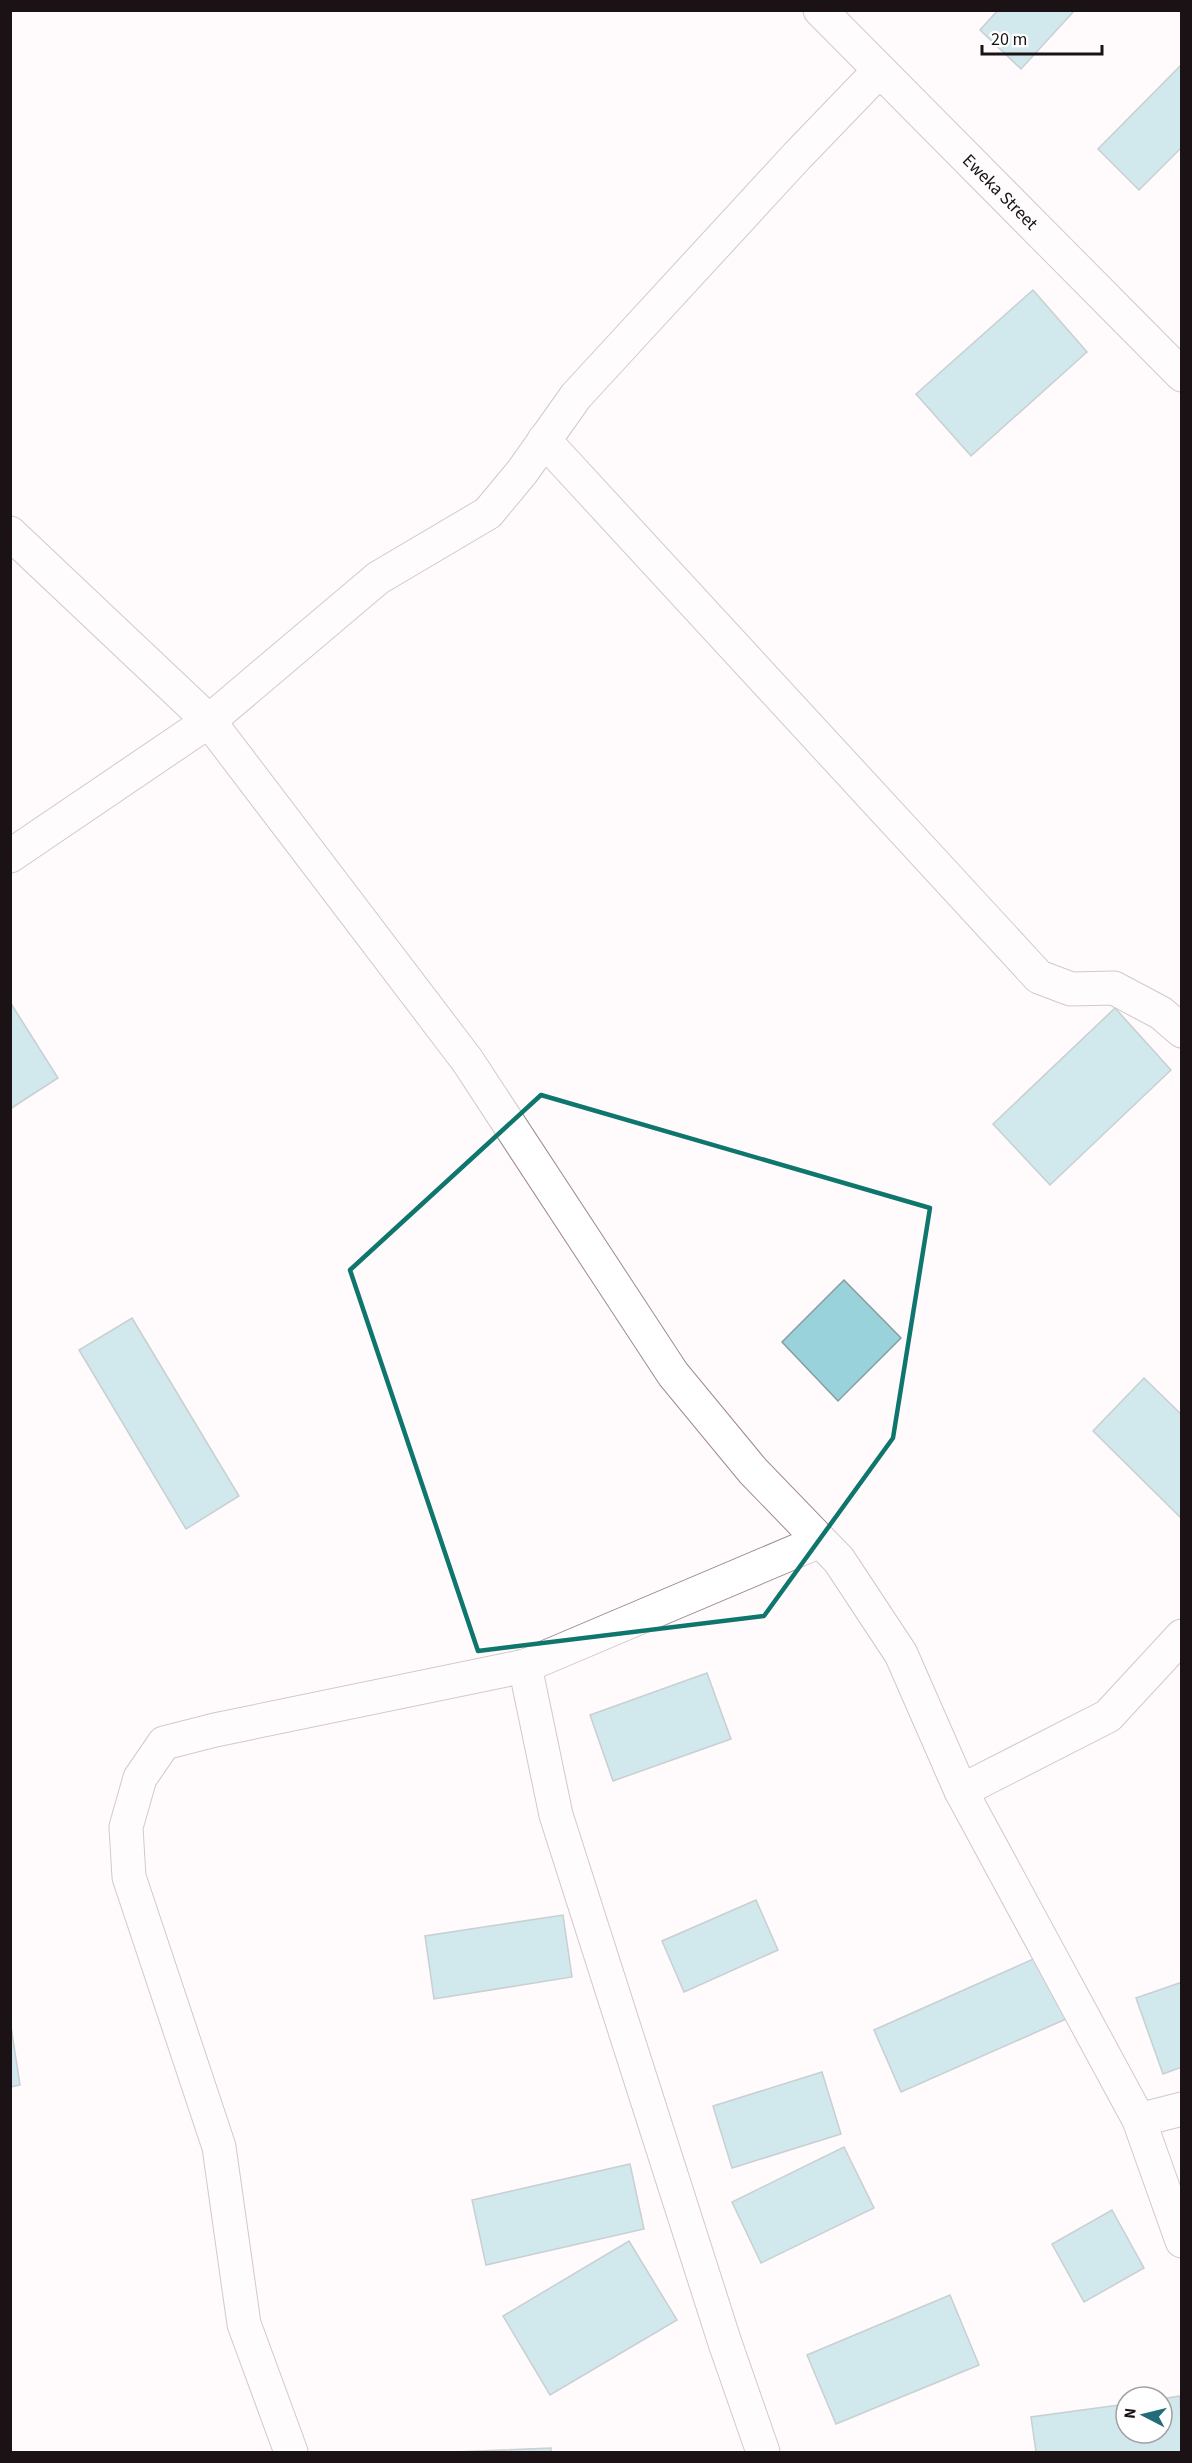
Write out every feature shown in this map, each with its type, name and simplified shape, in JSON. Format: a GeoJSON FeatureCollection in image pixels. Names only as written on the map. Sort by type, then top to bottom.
{"type":"FeatureCollection","features":[{"type":"Feature","properties":{"kind":"street","name":"Eweka Street"},"geometry":{"type":"LineString","coordinates":[[820,10],[1182,375]]}},
{"type":"Feature","properties":{"kind":"street"},"geometry":{"type":"LineString","coordinates":[[10,856],[209,721],[378,578],[488,513],[576,396],[797,156],[879,71]]}},
{"type":"Feature","properties":{"kind":"street"},"geometry":{"type":"LineString","coordinates":[[544,440],[1039,977],[1071,989],[1114,988],[1161,1013],[1182,1031]]}},
{"type":"Feature","properties":{"kind":"street"},"geometry":{"type":"LineString","coordinates":[[10,532],[209,721],[467,1059],[673,1374],[753,1472],[839,1560],[901,1654],[961,1791],[1139,2120],[1182,2241]]}},
{"type":"Feature","properties":{"kind":"street"},"geometry":{"type":"LineString","coordinates":[[291,2452],[244,2324],[219,2147],[129,1877],[126,1827],[140,1778],[164,1743],[215,1730],[525,1666],[820,1541]]}},
{"type":"Feature","properties":{"kind":"street"},"geometry":{"type":"LineString","coordinates":[[961,1791],[1108,1716],[1182,1636]]}},
{"type":"Feature","properties":{"kind":"street"},"geometry":{"type":"LineString","coordinates":[[525,1666],[556,1815],[725,2343],[763,2452]]}},
{"type":"Feature","properties":{"kind":"street"},"geometry":{"type":"LineString","coordinates":[[1139,2120],[1182,2109]]}},
{"type":"Feature","properties":{"kind":"highlighted area"},"geometry":{"type":"Polygon","coordinates":[[[541,1095],[930,1208],[893,1438],[764,1616],[478,1651],[350,1270],[541,1095]]]}},
{"type":"Feature","properties":{"kind":"building"},"geometry":{"type":"Polygon","coordinates":[[[998,10],[1075,10],[1021,69],[980,30],[998,10]]]}},
{"type":"Feature","properties":{"kind":"building"},"geometry":{"type":"Polygon","coordinates":[[[1182,64],[1182,147],[1139,190],[1098,149],[1182,64]]]}},
{"type":"Feature","properties":{"kind":"building"},"geometry":{"type":"Polygon","coordinates":[[[1033,290],[1087,352],[971,456],[916,394],[1033,290]]]}},
{"type":"Feature","properties":{"kind":"building"},"geometry":{"type":"Polygon","coordinates":[[[10,1002],[58,1078],[10,1109],[10,1002]]]}},
{"type":"Feature","properties":{"kind":"building"},"geometry":{"type":"Polygon","coordinates":[[[1115,1008],[1171,1070],[1050,1185],[993,1124],[1115,1008]]]}},
{"type":"Feature","properties":{"kind":"building"},"geometry":{"type":"Polygon","coordinates":[[[844,1280],[901,1338],[838,1401],[782,1342],[844,1280]]]}},
{"type":"Feature","properties":{"kind":"building"},"geometry":{"type":"Polygon","coordinates":[[[132,1318],[239,1496],[186,1529],[79,1350],[132,1318]]]}},
{"type":"Feature","properties":{"kind":"building"},"geometry":{"type":"Polygon","coordinates":[[[1144,1378],[1182,1415],[1182,1519],[1093,1431],[1144,1378]]]}},
{"type":"Feature","properties":{"kind":"building"},"geometry":{"type":"Polygon","coordinates":[[[707,1673],[731,1739],[613,1781],[590,1715],[707,1673]]]}},
{"type":"Feature","properties":{"kind":"building"},"geometry":{"type":"Polygon","coordinates":[[[756,1900],[778,1950],[684,1992],[662,1941],[756,1900]]]}},
{"type":"Feature","properties":{"kind":"building"},"geometry":{"type":"Polygon","coordinates":[[[563,1915],[572,1977],[434,1999],[425,1936],[563,1915]]]}},
{"type":"Feature","properties":{"kind":"building"},"geometry":{"type":"Polygon","coordinates":[[[1040,1956],[1066,2019],[901,2092],[874,2030],[1040,1956]]]}},
{"type":"Feature","properties":{"kind":"building"},"geometry":{"type":"Polygon","coordinates":[[[1182,1982],[1182,2067],[1163,2074],[1136,1998],[1182,1982]]]}},
{"type":"Feature","properties":{"kind":"building"},"geometry":{"type":"Polygon","coordinates":[[[10,2020],[20,2085],[10,2087],[10,2020]]]}},
{"type":"Feature","properties":{"kind":"building"},"geometry":{"type":"Polygon","coordinates":[[[822,2072],[841,2134],[732,2168],[713,2106],[822,2072]]]}},
{"type":"Feature","properties":{"kind":"building"},"geometry":{"type":"Polygon","coordinates":[[[844,2147],[874,2208],[761,2263],[732,2202],[844,2147]]]}},
{"type":"Feature","properties":{"kind":"building"},"geometry":{"type":"Polygon","coordinates":[[[630,2164],[644,2229],[486,2265],[472,2200],[630,2164]]]}},
{"type":"Feature","properties":{"kind":"building"},"geometry":{"type":"Polygon","coordinates":[[[1112,2210],[1144,2268],[1084,2302],[1052,2244],[1112,2210]]]}},
{"type":"Feature","properties":{"kind":"building"},"geometry":{"type":"Polygon","coordinates":[[[629,2241],[677,2320],[550,2395],[503,2316],[629,2241]]]}},
{"type":"Feature","properties":{"kind":"building"},"geometry":{"type":"Polygon","coordinates":[[[950,2295],[979,2365],[836,2424],[807,2355],[950,2295]]]}},
{"type":"Feature","properties":{"kind":"building"},"geometry":{"type":"Polygon","coordinates":[[[1180,2396],[1182,2452],[1036,2452],[1031,2417],[1114,2406],[1114,2445],[1174,2445],[1174,2397],[1180,2396]]]}},
{"type":"Feature","properties":{"kind":"building"},"geometry":{"type":"Polygon","coordinates":[[[551,2448],[551,2452],[454,2452],[551,2448]]]}}]}
